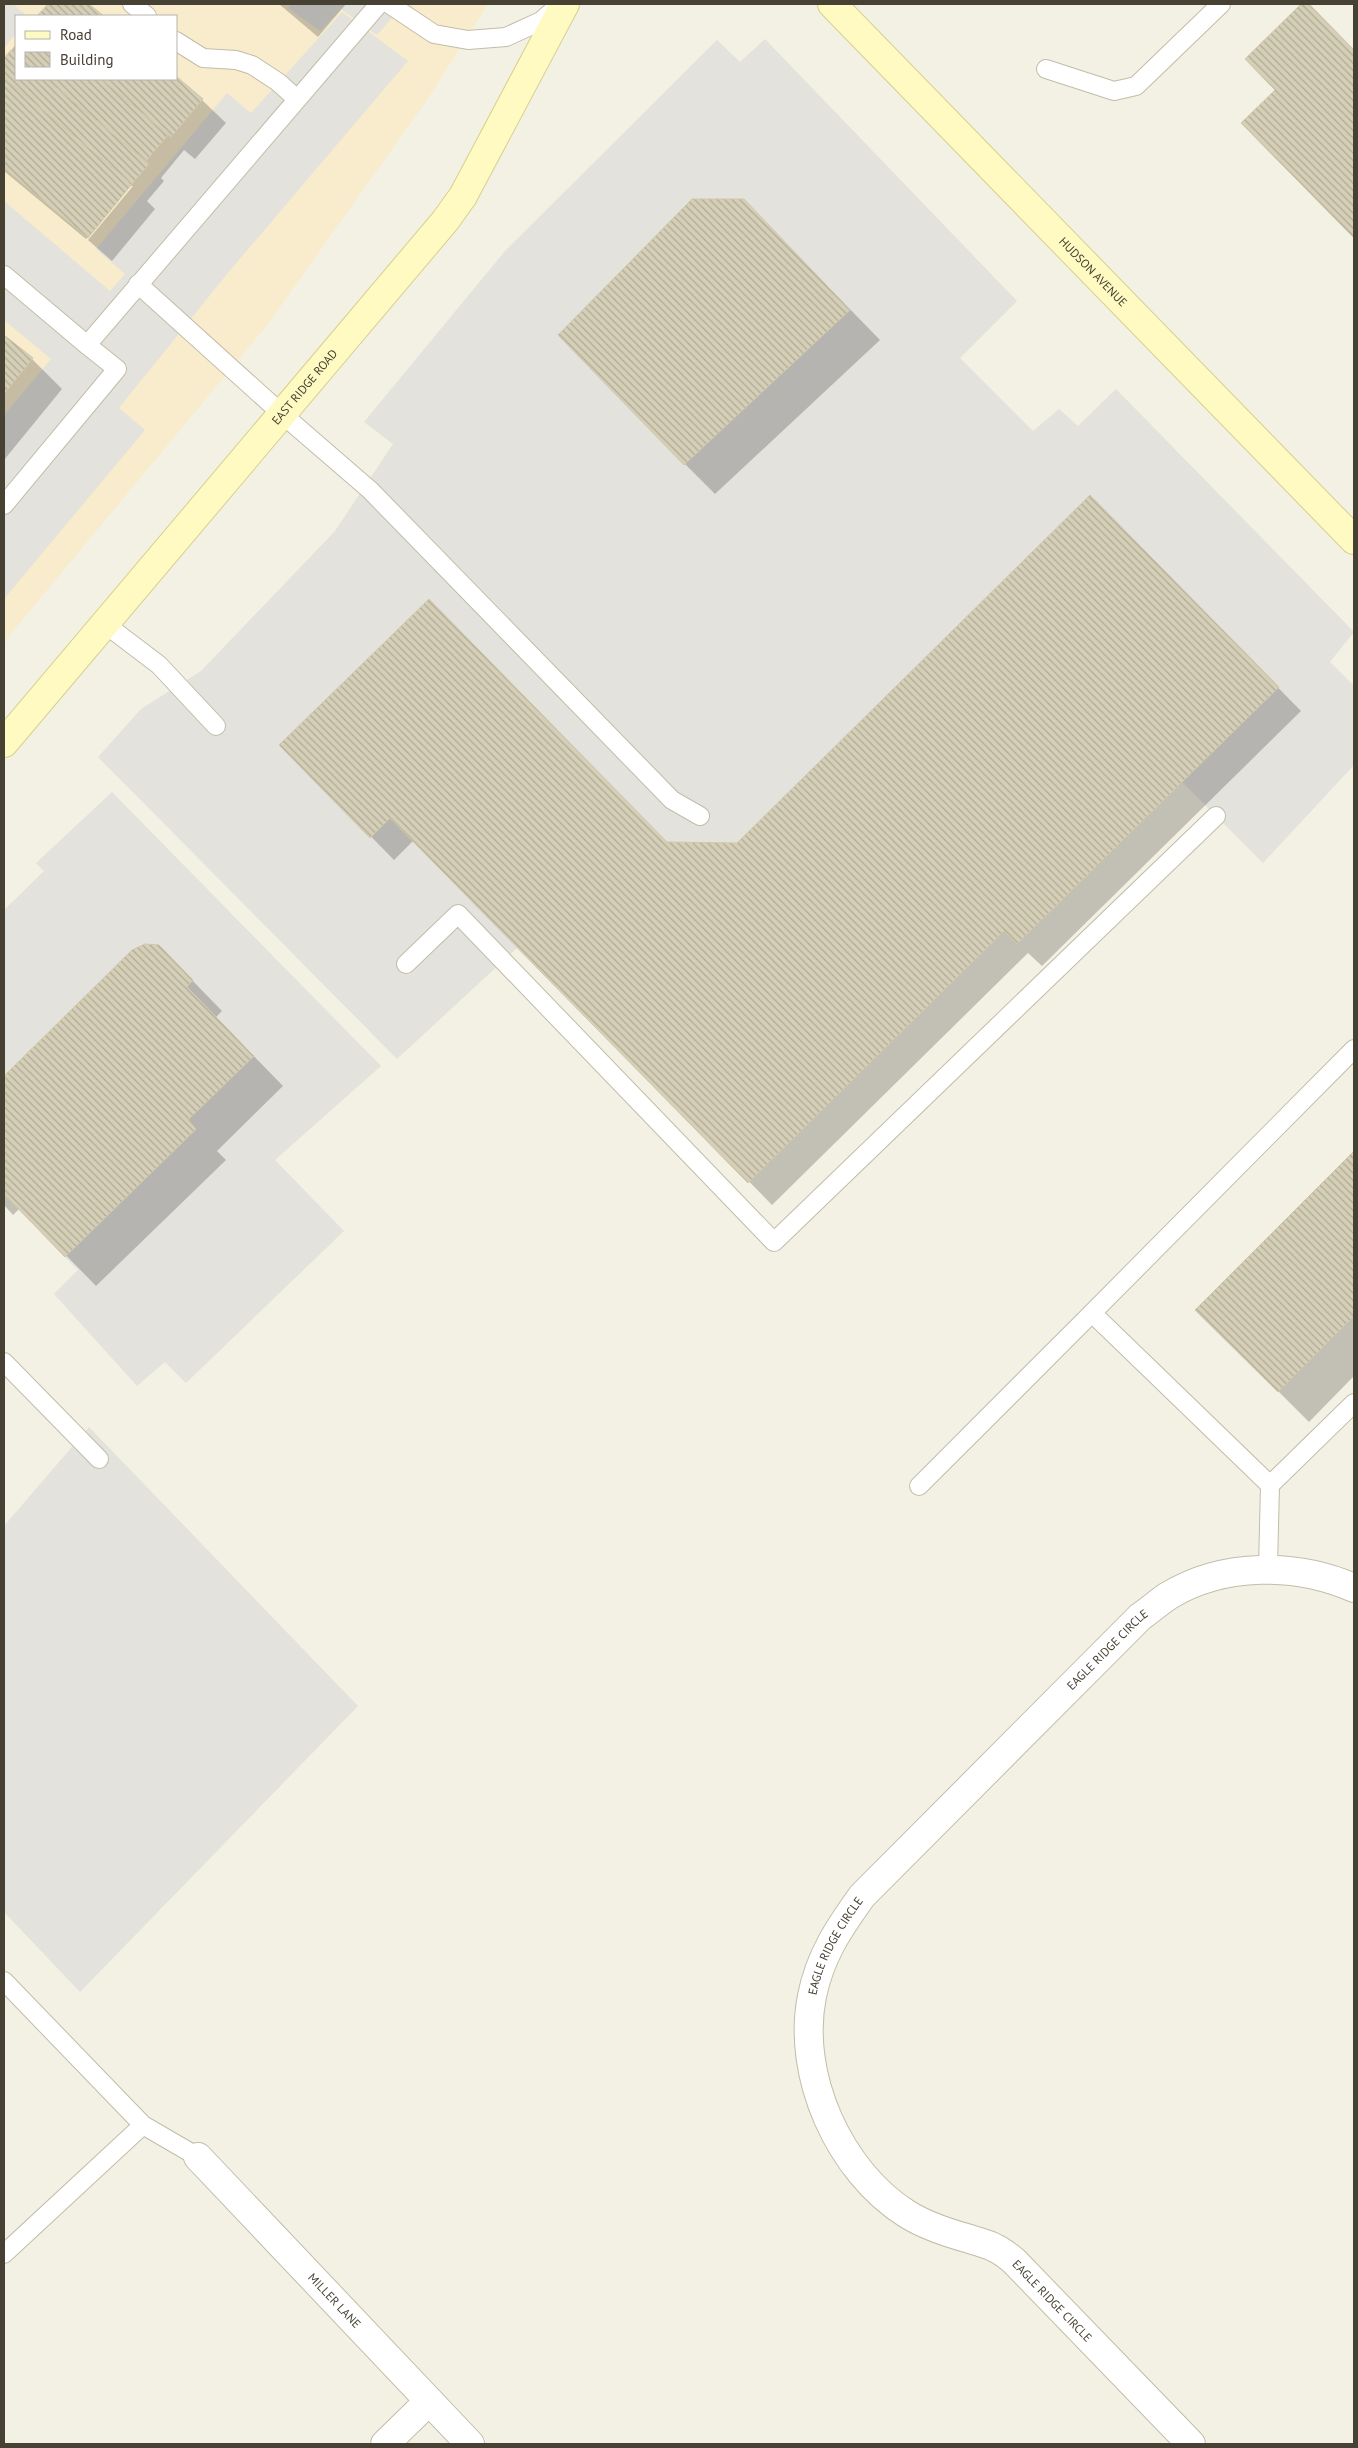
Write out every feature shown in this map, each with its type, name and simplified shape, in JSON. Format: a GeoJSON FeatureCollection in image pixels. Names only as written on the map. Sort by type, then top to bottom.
{"type":"FeatureCollection","features":[{"type":"Feature","properties":{"kind":"main road","name":"EAST RIDGE ROAD"},"geometry":{"type":"LineString","coordinates":[[8,728],[105,624],[445,221],[462,196],[565,4]]}},
{"type":"Feature","properties":{"kind":"main road","name":"HUDSON AVENUE"},"geometry":{"type":"LineString","coordinates":[[832,4],[1354,540]]}},
{"type":"Feature","properties":{"kind":"street","name":"EAGLE RIDGE CIRCLE"},"geometry":{"type":"LineString","coordinates":[[1191,2444],[1014,2261],[994,2247],[935,2229],[906,2214],[881,2193],[854,2164],[834,2134],[821,2100],[812,2065],[808,2027],[812,1996],[820,1966],[835,1934],[862,1896],[1140,1617],[1169,1596],[1197,1583],[1232,1573],[1268,1568],[1306,1572],[1333,1579],[1354,1588]]}},
{"type":"Feature","properties":{"kind":"street","name":"MILLER LANE"},"geometry":{"type":"LineString","coordinates":[[198,2157],[470,2444]]}},
{"type":"Feature","properties":{"kind":"street"},"geometry":{"type":"LineString","coordinates":[[385,2444],[429,2401]]}},
{"type":"Feature","properties":{"kind":"lane"},"geometry":{"type":"LineString","coordinates":[[132,4],[146,15]]}},
{"type":"Feature","properties":{"kind":"lane"},"geometry":{"type":"LineString","coordinates":[[87,345],[379,4]]}},
{"type":"Feature","properties":{"kind":"lane"},"geometry":{"type":"LineString","coordinates":[[389,4],[434,34],[468,40],[506,37],[541,21],[560,4]]}},
{"type":"Feature","properties":{"kind":"lane"},"geometry":{"type":"LineString","coordinates":[[1046,69],[1114,91],[1136,86],[1221,4]]}},
{"type":"Feature","properties":{"kind":"lane"},"geometry":{"type":"LineString","coordinates":[[178,42],[203,58],[236,60],[252,65],[278,82],[297,99]]}},
{"type":"Feature","properties":{"kind":"lane"},"geometry":{"type":"LineString","coordinates":[[4,275],[117,369],[4,504]]}},
{"type":"Feature","properties":{"kind":"lane"},"geometry":{"type":"LineString","coordinates":[[138,284],[282,414],[370,490],[672,800],[700,816]]}},
{"type":"Feature","properties":{"kind":"lane"},"geometry":{"type":"LineString","coordinates":[[105,624],[158,665],[216,726]]}},
{"type":"Feature","properties":{"kind":"lane"},"geometry":{"type":"LineString","coordinates":[[406,964],[458,914],[774,1242],[1216,816]]}},
{"type":"Feature","properties":{"kind":"lane"},"geometry":{"type":"LineString","coordinates":[[919,1486],[1354,1049]]}},
{"type":"Feature","properties":{"kind":"lane"},"geometry":{"type":"LineString","coordinates":[[1092,1313],[1270,1485]]}},
{"type":"Feature","properties":{"kind":"lane"},"geometry":{"type":"LineString","coordinates":[[4,1362],[99,1459]]}},
{"type":"Feature","properties":{"kind":"lane"},"geometry":{"type":"LineString","coordinates":[[1268,1568],[1270,1485],[1354,1403]]}},
{"type":"Feature","properties":{"kind":"lane"},"geometry":{"type":"LineString","coordinates":[[4,1981],[142,2125],[198,2157]]}},
{"type":"Feature","properties":{"kind":"lane"},"geometry":{"type":"LineString","coordinates":[[4,2254],[142,2125]]}},
{"type":"Feature","properties":{"kind":"shaded area"},"geometry":{"type":"Polygon","coordinates":[[[4,4],[488,4],[427,100],[268,324],[4,642],[4,4]]]}},
{"type":"Feature","properties":{"kind":"shaded area"},"geometry":{"type":"Polygon","coordinates":[[[4,4],[13,4],[26,15],[15,15],[15,34],[4,48],[4,4]]]}},
{"type":"Feature","properties":{"kind":"shaded area"},"geometry":{"type":"Polygon","coordinates":[[[291,4],[404,4],[377,35],[341,9],[320,31],[288,8],[291,4]]]}},
{"type":"Feature","properties":{"kind":"shaded area"},"geometry":{"type":"Polygon","coordinates":[[[342,12],[408,61],[227,274],[119,408],[145,430],[4,599],[4,415],[51,359],[4,320],[4,201],[110,291],[125,274],[96,249],[227,93],[251,113],[342,12]]]}},
{"type":"Feature","properties":{"kind":"shaded area"},"geometry":{"type":"Polygon","coordinates":[[[765,39],[1017,301],[960,358],[1033,431],[1059,409],[1078,426],[1116,389],[1354,632],[1330,662],[1354,686],[1354,765],[1263,863],[1182,782],[1090,495],[737,843],[667,842],[429,599],[279,745],[390,818],[517,948],[397,1059],[98,757],[141,709],[201,671],[335,531],[393,444],[364,422],[505,251],[717,40],[740,62],[765,39]]]}},
{"type":"Feature","properties":{"kind":"shaded area"},"geometry":{"type":"Polygon","coordinates":[[[112,792],[381,1066],[275,1160],[344,1231],[186,1383],[165,1362],[137,1386],[54,1294],[78,1270],[65,1257],[196,1130],[188,1120],[254,1055],[187,987],[193,980],[132,950],[4,1076],[4,910],[44,871],[36,863],[112,792]]]}},
{"type":"Feature","properties":{"kind":"shaded area"},"geometry":{"type":"Polygon","coordinates":[[[89,1427],[358,1706],[80,1992],[4,1912],[4,1526],[89,1427]]]}},
{"type":"Feature","properties":{"kind":"building"},"geometry":{"type":"Polygon","coordinates":[[[48,4],[89,4],[103,15],[38,15],[48,4]]]}},
{"type":"Feature","properties":{"kind":"building"},"geometry":{"type":"Polygon","coordinates":[[[1301,4],[1309,4],[1354,50],[1354,238],[1241,123],[1275,90],[1245,59],[1301,4]]]}},
{"type":"Feature","properties":{"kind":"building"},"geometry":{"type":"Polygon","coordinates":[[[11,50],[15,53],[15,80],[47,80],[149,164],[132,184],[4,78],[4,58],[11,50]]]}},
{"type":"Feature","properties":{"kind":"building"},"geometry":{"type":"Polygon","coordinates":[[[4,78],[132,184],[88,238],[4,168],[4,78]]]}},
{"type":"Feature","properties":{"kind":"building"},"geometry":{"type":"Polygon","coordinates":[[[178,78],[203,99],[171,137],[102,80],[178,80],[178,78]]]}},
{"type":"Feature","properties":{"kind":"building"},"geometry":{"type":"Polygon","coordinates":[[[47,80],[102,80],[168,135],[146,161],[47,80]]]}},
{"type":"Feature","properties":{"kind":"building"},"geometry":{"type":"Polygon","coordinates":[[[692,199],[744,199],[850,310],[684,465],[558,335],[692,199]]]}},
{"type":"Feature","properties":{"kind":"building"},"geometry":{"type":"Polygon","coordinates":[[[4,335],[33,358],[4,394],[4,335]]]}},
{"type":"Feature","properties":{"kind":"building"},"geometry":{"type":"Polygon","coordinates":[[[1090,495],[1279,687],[1017,944],[1004,931],[748,1183],[390,818],[370,838],[279,745],[429,599],[667,842],[737,843],[1090,495]]]}},
{"type":"Feature","properties":{"kind":"building"},"geometry":{"type":"Polygon","coordinates":[[[145,944],[159,945],[193,980],[187,987],[254,1056],[188,1120],[196,1129],[65,1257],[4,1194],[4,1076],[132,950],[145,944]]]}},
{"type":"Feature","properties":{"kind":"building"},"geometry":{"type":"Polygon","coordinates":[[[1354,1151],[1354,1316],[1278,1392],[1195,1310],[1354,1151]]]}}]}
